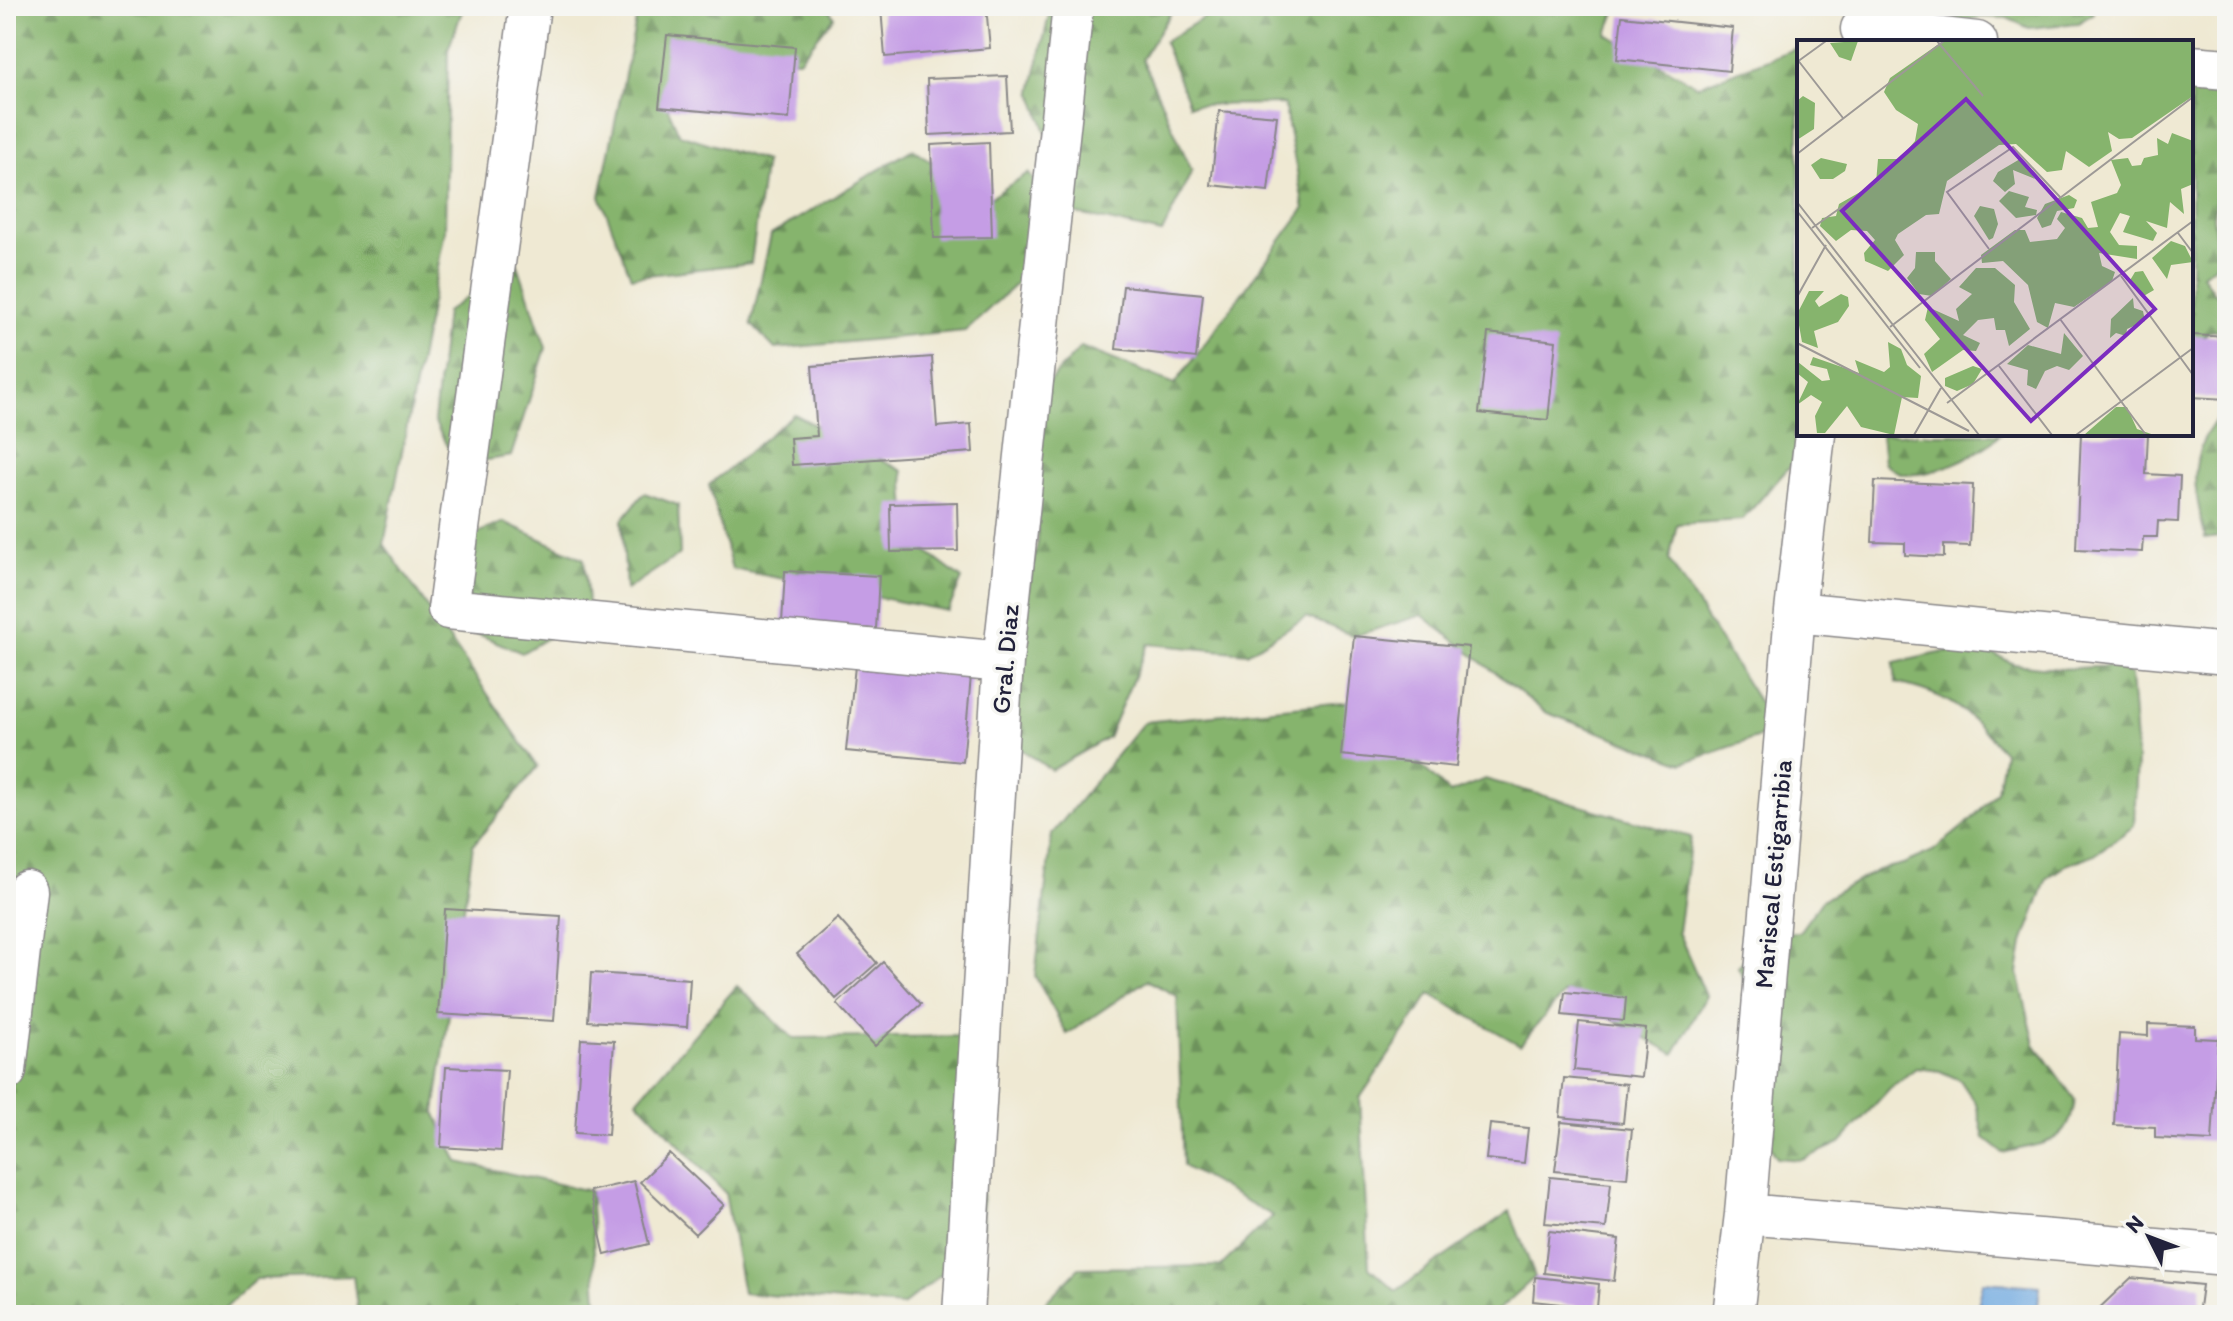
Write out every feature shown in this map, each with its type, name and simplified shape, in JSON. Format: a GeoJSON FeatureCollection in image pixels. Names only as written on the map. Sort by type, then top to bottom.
{"type":"FeatureCollection","features":[{"type":"Feature","properties":{"kind":"street"},"geometry":{"type":"LineString","coordinates":[[530,6],[448,609],[1003,662]]}},
{"type":"Feature","properties":{"kind":"street","name":"Gral. Diaz"},"geometry":{"type":"LineString","coordinates":[[963,1315],[1003,662],[1073,6]]}},
{"type":"Feature","properties":{"kind":"street"},"geometry":{"type":"LineString","coordinates":[[1861,26],[1962,40]]}},
{"type":"Feature","properties":{"kind":"street"},"geometry":{"type":"LineString","coordinates":[[2193,66],[2227,69]]}},
{"type":"Feature","properties":{"kind":"street","name":"Mariscal Estigarribia"},"geometry":{"type":"LineString","coordinates":[[1733,1315],[1745,1214],[1795,612],[1815,436]]}},
{"type":"Feature","properties":{"kind":"street"},"geometry":{"type":"LineString","coordinates":[[1795,612],[2227,654]]}},
{"type":"Feature","properties":{"kind":"street"},"geometry":{"type":"LineString","coordinates":[[6,1071],[27,891]]}},
{"type":"Feature","properties":{"kind":"street"},"geometry":{"type":"LineString","coordinates":[[1745,1214],[2227,1255]]}},
{"type":"Feature","properties":{"kind":"green space"},"geometry":{"type":"Polygon","coordinates":[[[6,6],[464,6],[448,50],[445,231],[384,544],[538,767],[473,845],[435,1112],[458,1162],[590,1191],[598,1315],[358,1315],[353,1276],[256,1279],[217,1315],[6,1315],[6,714],[9,707],[6,687],[6,6]]]}},
{"type":"Feature","properties":{"kind":"green space"},"geometry":{"type":"Polygon","coordinates":[[[639,6],[826,6],[834,17],[799,60],[713,59],[666,104],[679,134],[765,161],[751,263],[631,277],[600,196],[639,6]]]}},
{"type":"Feature","properties":{"kind":"green space"},"geometry":{"type":"Polygon","coordinates":[[[1051,6],[1175,6],[1142,59],[1192,171],[1162,233],[1073,213],[1032,91],[1051,6]]]}},
{"type":"Feature","properties":{"kind":"green space"},"geometry":{"type":"Polygon","coordinates":[[[1223,6],[1617,6],[1607,34],[1698,86],[1797,48],[1799,436],[1793,463],[1742,520],[1677,524],[1669,560],[1777,731],[1683,763],[1545,712],[1422,615],[1354,636],[1306,617],[1247,653],[1148,644],[1108,737],[1051,770],[998,733],[1038,541],[1029,403],[1081,347],[1175,384],[1304,209],[1284,104],[1189,105],[1164,42],[1223,6]]]}},
{"type":"Feature","properties":{"kind":"green space"},"geometry":{"type":"Polygon","coordinates":[[[1939,6],[2091,6],[2094,13],[2078,23],[2029,28],[2007,18],[1981,17],[1960,21],[1939,6]]]}},
{"type":"Feature","properties":{"kind":"green space"},"geometry":{"type":"Polygon","coordinates":[[[2193,85],[2227,98],[2227,190],[2217,195],[2213,216],[2219,262],[2202,274],[2213,292],[2227,301],[2227,331],[2210,331],[2193,344],[2193,85]]]}},
{"type":"Feature","properties":{"kind":"green space"},"geometry":{"type":"Polygon","coordinates":[[[913,149],[948,173],[941,230],[1028,173],[1053,203],[1030,271],[965,331],[775,349],[751,324],[771,235],[913,149]]]}},
{"type":"Feature","properties":{"kind":"green space"},"geometry":{"type":"Polygon","coordinates":[[[517,262],[546,348],[511,456],[457,465],[434,421],[446,312],[517,262]]]}},
{"type":"Feature","properties":{"kind":"green space"},"geometry":{"type":"Polygon","coordinates":[[[2227,408],[2227,536],[2205,539],[2196,489],[2196,466],[2206,435],[2219,412],[2227,408]]]}},
{"type":"Feature","properties":{"kind":"green space"},"geometry":{"type":"Polygon","coordinates":[[[794,414],[903,471],[908,538],[962,579],[948,611],[732,569],[709,485],[794,414]]]}},
{"type":"Feature","properties":{"kind":"green space"},"geometry":{"type":"Polygon","coordinates":[[[1881,436],[1998,436],[1968,457],[1925,473],[1901,473],[1884,463],[1881,436]]]}},
{"type":"Feature","properties":{"kind":"green space"},"geometry":{"type":"Polygon","coordinates":[[[644,493],[678,505],[680,554],[626,590],[622,520],[644,493]]]}},
{"type":"Feature","properties":{"kind":"green space"},"geometry":{"type":"Polygon","coordinates":[[[504,522],[584,559],[589,613],[522,653],[473,632],[452,543],[504,522]]]}},
{"type":"Feature","properties":{"kind":"green space"},"geometry":{"type":"Polygon","coordinates":[[[1962,648],[1984,649],[2014,664],[2058,669],[2114,666],[2131,675],[2137,758],[2134,826],[2095,854],[2066,865],[2047,878],[2023,943],[2018,973],[2035,1044],[2075,1100],[2072,1115],[2060,1135],[2051,1140],[2003,1153],[1984,1138],[1976,1104],[1960,1080],[1940,1071],[1916,1068],[1890,1088],[1840,1143],[1802,1160],[1777,1158],[1761,1131],[1772,1071],[1789,1047],[1782,1030],[1755,1001],[1738,967],[1764,939],[1799,932],[1822,900],[1878,870],[1903,864],[1933,851],[1971,820],[1997,791],[2004,752],[1991,738],[1968,715],[1945,699],[1896,683],[1894,663],[1962,648]]]}},
{"type":"Feature","properties":{"kind":"green space"},"geometry":{"type":"Polygon","coordinates":[[[1353,701],[1450,793],[1485,779],[1691,837],[1678,932],[1706,996],[1674,1054],[1565,992],[1520,1045],[1430,994],[1360,1098],[1369,1267],[1396,1291],[1510,1211],[1535,1277],[1493,1315],[1033,1315],[1079,1268],[1221,1266],[1273,1216],[1183,1166],[1177,996],[1147,980],[1067,1034],[1035,976],[1052,834],[1144,722],[1353,701]]]}},
{"type":"Feature","properties":{"kind":"green space"},"geometry":{"type":"Polygon","coordinates":[[[737,986],[793,1038],[980,1036],[983,1241],[902,1306],[743,1293],[725,1193],[637,1100],[737,986]]]}},
{"type":"Feature","properties":{"kind":"water"},"geometry":{"type":"Polygon","coordinates":[[[1983,1282],[2040,1286],[2037,1315],[1976,1315],[1983,1282]]]}},
{"type":"Feature","properties":{"kind":"building"},"geometry":{"type":"Polygon","coordinates":[[[986,6],[990,48],[885,57],[881,8],[986,6]]]}},
{"type":"Feature","properties":{"kind":"building"},"geometry":{"type":"Polygon","coordinates":[[[1622,16],[1733,28],[1729,71],[1617,59],[1622,16]]]}},
{"type":"Feature","properties":{"kind":"building"},"geometry":{"type":"Polygon","coordinates":[[[667,35],[795,47],[789,119],[659,107],[667,35]]]}},
{"type":"Feature","properties":{"kind":"building"},"geometry":{"type":"Polygon","coordinates":[[[1007,76],[1010,131],[929,135],[927,79],[1007,76]]]}},
{"type":"Feature","properties":{"kind":"building"},"geometry":{"type":"Polygon","coordinates":[[[1219,111],[1277,116],[1268,191],[1211,185],[1219,111]]]}},
{"type":"Feature","properties":{"kind":"building"},"geometry":{"type":"Polygon","coordinates":[[[989,142],[992,237],[934,238],[931,145],[989,142]]]}},
{"type":"Feature","properties":{"kind":"building"},"geometry":{"type":"Polygon","coordinates":[[[1123,286],[1203,294],[1196,358],[1116,349],[1123,286]]]}},
{"type":"Feature","properties":{"kind":"building"},"geometry":{"type":"Polygon","coordinates":[[[1488,333],[1556,341],[1548,420],[1479,413],[1488,333]]]}},
{"type":"Feature","properties":{"kind":"building"},"geometry":{"type":"Polygon","coordinates":[[[2193,335],[2227,337],[2227,399],[2193,397],[2193,335]]]}},
{"type":"Feature","properties":{"kind":"building"},"geometry":{"type":"Polygon","coordinates":[[[932,357],[937,427],[971,424],[973,452],[792,465],[790,438],[817,436],[812,366],[932,357]]]}},
{"type":"Feature","properties":{"kind":"building"},"geometry":{"type":"Polygon","coordinates":[[[2081,436],[2148,436],[2146,474],[2180,476],[2178,522],[2158,521],[2157,537],[2143,537],[2142,552],[2076,549],[2081,436]]]}},
{"type":"Feature","properties":{"kind":"building"},"geometry":{"type":"Polygon","coordinates":[[[1875,481],[1973,485],[1970,546],[1944,545],[1944,557],[1905,555],[1905,543],[1872,542],[1875,481]]]}},
{"type":"Feature","properties":{"kind":"building"},"geometry":{"type":"Polygon","coordinates":[[[957,502],[958,551],[891,552],[890,504],[957,502]]]}},
{"type":"Feature","properties":{"kind":"building"},"geometry":{"type":"Polygon","coordinates":[[[785,571],[879,576],[876,629],[782,623],[785,571]]]}},
{"type":"Feature","properties":{"kind":"building"},"geometry":{"type":"Polygon","coordinates":[[[1354,636],[1469,647],[1456,767],[1341,755],[1354,636]]]}},
{"type":"Feature","properties":{"kind":"building"},"geometry":{"type":"Polygon","coordinates":[[[855,666],[971,676],[963,762],[846,751],[855,666]]]}},
{"type":"Feature","properties":{"kind":"building"},"geometry":{"type":"Polygon","coordinates":[[[445,909],[561,916],[554,1021],[438,1014],[445,909]]]}},
{"type":"Feature","properties":{"kind":"building"},"geometry":{"type":"Polygon","coordinates":[[[838,918],[877,963],[836,999],[797,954],[838,918]]]}},
{"type":"Feature","properties":{"kind":"building"},"geometry":{"type":"Polygon","coordinates":[[[883,962],[921,1004],[875,1046],[837,1004],[883,962]]]}},
{"type":"Feature","properties":{"kind":"building"},"geometry":{"type":"Polygon","coordinates":[[[591,973],[690,979],[687,1027],[588,1021],[591,973]]]}},
{"type":"Feature","properties":{"kind":"building"},"geometry":{"type":"Polygon","coordinates":[[[1565,992],[1626,998],[1624,1021],[1562,1015],[1565,992]]]}},
{"type":"Feature","properties":{"kind":"building"},"geometry":{"type":"Polygon","coordinates":[[[1579,1022],[1646,1029],[1641,1077],[1574,1070],[1579,1022]]]}},
{"type":"Feature","properties":{"kind":"building"},"geometry":{"type":"Polygon","coordinates":[[[2148,1024],[2195,1026],[2195,1038],[2218,1039],[2212,1141],[2155,1138],[2155,1127],[2114,1125],[2119,1034],[2148,1036],[2148,1024]]]}},
{"type":"Feature","properties":{"kind":"building"},"geometry":{"type":"Polygon","coordinates":[[[581,1039],[614,1041],[608,1135],[575,1133],[581,1039]]]}},
{"type":"Feature","properties":{"kind":"building"},"geometry":{"type":"Polygon","coordinates":[[[446,1067],[507,1070],[501,1151],[441,1147],[446,1067]]]}},
{"type":"Feature","properties":{"kind":"building"},"geometry":{"type":"Polygon","coordinates":[[[1564,1078],[1627,1084],[1623,1123],[1560,1117],[1564,1078]]]}},
{"type":"Feature","properties":{"kind":"building"},"geometry":{"type":"Polygon","coordinates":[[[1561,1122],[1632,1129],[1627,1178],[1555,1171],[1561,1122]]]}},
{"type":"Feature","properties":{"kind":"building"},"geometry":{"type":"Polygon","coordinates":[[[1490,1124],[1528,1128],[1524,1163],[1486,1159],[1490,1124]]]}},
{"type":"Feature","properties":{"kind":"building"},"geometry":{"type":"Polygon","coordinates":[[[669,1153],[724,1205],[695,1234],[640,1182],[669,1153]]]}},
{"type":"Feature","properties":{"kind":"building"},"geometry":{"type":"Polygon","coordinates":[[[1550,1177],[1611,1183],[1606,1228],[1545,1223],[1550,1177]]]}},
{"type":"Feature","properties":{"kind":"building"},"geometry":{"type":"Polygon","coordinates":[[[634,1181],[649,1244],[605,1255],[590,1191],[634,1181]]]}},
{"type":"Feature","properties":{"kind":"building"},"geometry":{"type":"Polygon","coordinates":[[[1549,1231],[1619,1239],[1614,1281],[1544,1273],[1549,1231]]]}},
{"type":"Feature","properties":{"kind":"building"},"geometry":{"type":"Polygon","coordinates":[[[1535,1277],[1599,1284],[1597,1308],[1533,1301],[1535,1277]]]}},
{"type":"Feature","properties":{"kind":"building"},"geometry":{"type":"Polygon","coordinates":[[[2131,1278],[2202,1285],[2198,1315],[2092,1315],[2131,1278]]]}}]}
